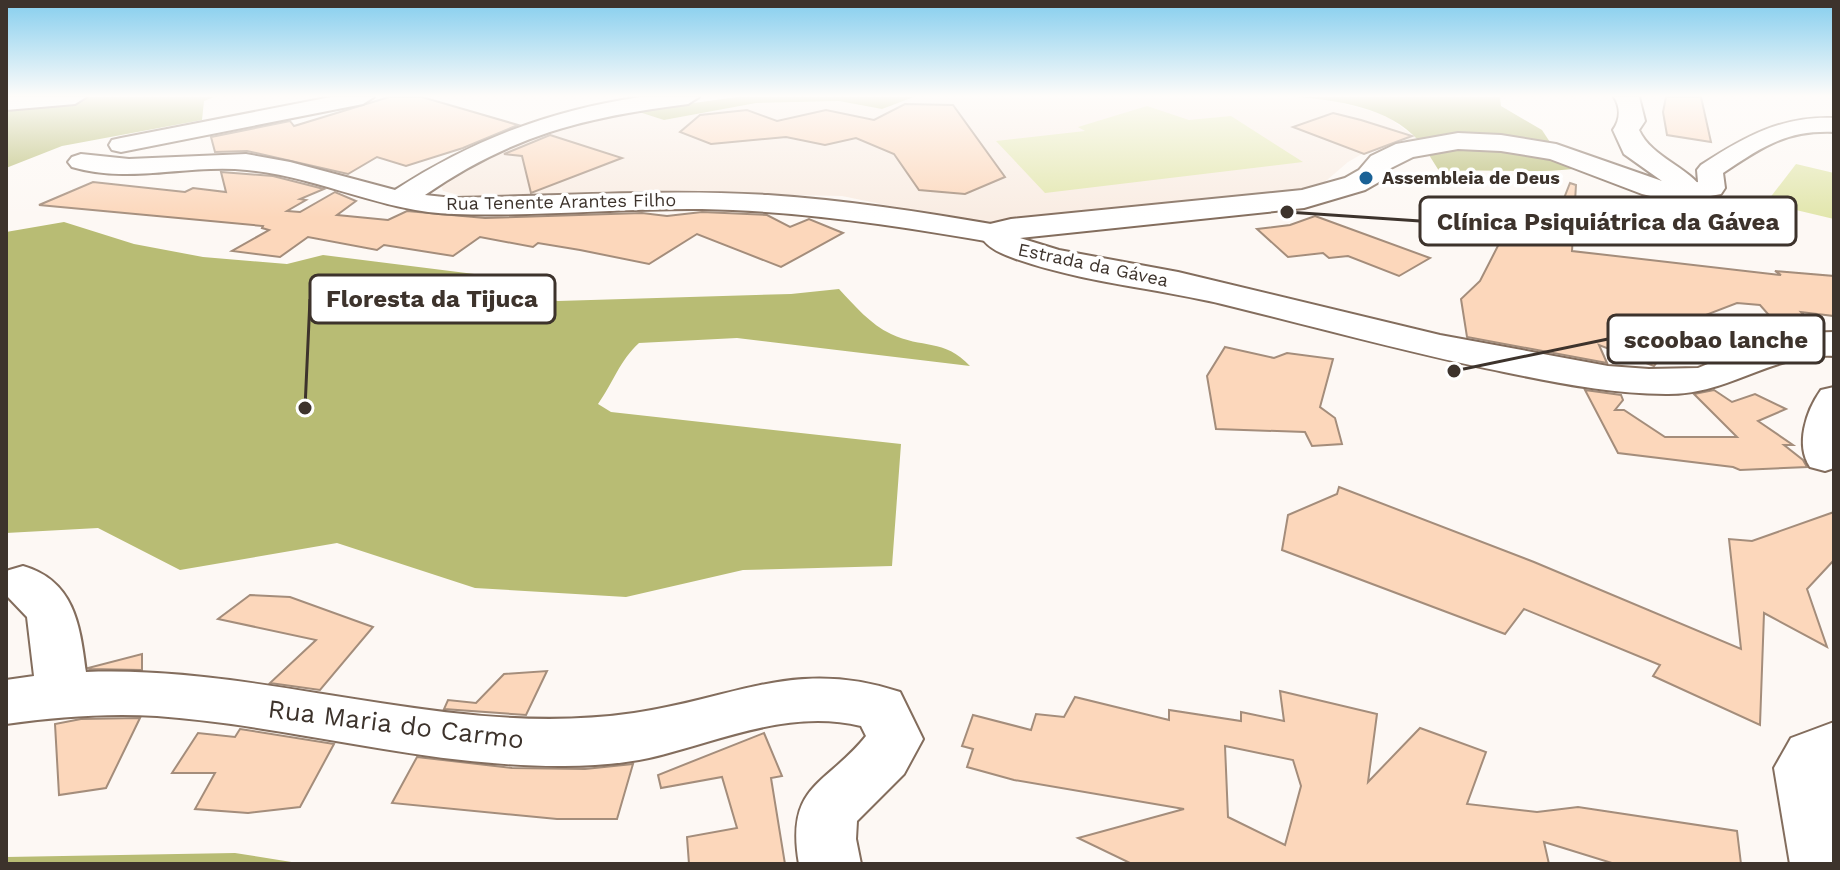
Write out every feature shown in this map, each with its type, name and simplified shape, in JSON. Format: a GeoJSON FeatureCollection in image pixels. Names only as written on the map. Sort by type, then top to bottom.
{"type":"FeatureCollection","features":[{"type":"Feature","properties":{"kind":"street","name":"Rua Tenente Arantes Filho"},"geometry":{"type":"LineString","coordinates":[[162,138],[110,148],[83,158],[81,162],[111,166],[256,162],[303,171],[350,188],[453,206],[637,200],[739,202],[875,213],[997,234]]}},
{"type":"Feature","properties":{"kind":"street"},"geometry":{"type":"LineString","coordinates":[[400,199],[456,162],[513,138]]}},
{"type":"Feature","properties":{"kind":"street"},"geometry":{"type":"LineString","coordinates":[[1629,138],[1634,148],[1685,184],[1690,192],[1712,188],[1710,170],[1762,138]]}},
{"type":"Feature","properties":{"kind":"street","name":"Estrada da Gávea"},"geometry":{"type":"LineString","coordinates":[[1690,192],[1680,194],[1652,188],[1556,152],[1501,143],[1458,141],[1406,150],[1381,162],[1369,176],[1355,184],[1304,199],[1025,227],[997,234],[1009,246],[1081,265],[1176,283],[1473,355],[1564,372],[1627,379],[1689,381],[1718,377],[1780,348],[1807,343],[1834,344]]}},
{"type":"Feature","properties":{"kind":"street"},"geometry":{"type":"LineString","coordinates":[[1825,458],[1824,425],[1834,398]]}},
{"type":"Feature","properties":{"kind":"street"},"geometry":{"type":"LineString","coordinates":[[23,583],[50,610],[62,693]]}},
{"type":"Feature","properties":{"kind":"street","name":"Rua Maria do Carmo"},"geometry":{"type":"LineString","coordinates":[[6,702],[62,693],[188,697],[455,737],[528,743],[644,736],[784,699],[849,698],[881,708],[895,739],[885,758],[835,800],[824,825],[830,864]]}},
{"type":"Feature","properties":{"kind":"street"},"geometry":{"type":"LineString","coordinates":[[1821,864],[1803,768],[1807,758],[1817,750],[1834,746]]}},
{"type":"Feature","properties":{"kind":"shaded area"},"geometry":{"type":"Polygon","coordinates":[[[520,138],[1419,140],[1386,140],[1348,162],[1320,186],[1264,197],[1000,223],[944,217],[842,196],[614,192],[467,197],[443,191],[438,177],[520,138]]]}},
{"type":"Feature","properties":{"kind":"green space"},"geometry":{"type":"Polygon","coordinates":[[[6,138],[107,138],[62,146],[6,168],[6,138]]]}},
{"type":"Feature","properties":{"kind":"green space"},"geometry":{"type":"Polygon","coordinates":[[[1026,138],[1265,138],[1303,162],[1045,193],[996,141],[1026,138]]]}},
{"type":"Feature","properties":{"kind":"green space"},"geometry":{"type":"Polygon","coordinates":[[[1416,138],[1547,138],[1563,162],[1573,169],[1440,172],[1416,138]]]}},
{"type":"Feature","properties":{"kind":"green space"},"geometry":{"type":"Polygon","coordinates":[[[1796,164],[1834,173],[1834,219],[1766,203],[1796,164]]]}},
{"type":"Feature","properties":{"kind":"green space"},"geometry":{"type":"Polygon","coordinates":[[[64,222],[134,244],[203,257],[287,264],[323,255],[506,278],[529,296],[558,301],[791,294],[839,289],[883,330],[902,339],[951,351],[970,366],[737,338],[639,343],[598,404],[611,412],[901,444],[892,566],[743,570],[626,597],[475,588],[337,543],[180,570],[98,528],[6,533],[6,232],[64,222]]]}},
{"type":"Feature","properties":{"kind":"green space"},"geometry":{"type":"Polygon","coordinates":[[[235,853],[304,864],[6,864],[6,857],[235,853]]]}},
{"type":"Feature","properties":{"kind":"building"},"geometry":{"type":"Polygon","coordinates":[[[211,138],[488,138],[406,166],[377,157],[348,174],[247,151],[215,152],[211,138]]]}},
{"type":"Feature","properties":{"kind":"building"},"geometry":{"type":"Polygon","coordinates":[[[544,138],[558,138],[622,158],[531,193],[522,156],[504,154],[544,138]]]}},
{"type":"Feature","properties":{"kind":"building"},"geometry":{"type":"Polygon","coordinates":[[[694,138],[780,138],[711,144],[694,138]]]}},
{"type":"Feature","properties":{"kind":"building"},"geometry":{"type":"Polygon","coordinates":[[[789,138],[977,138],[1005,177],[965,194],[919,190],[894,154],[856,138],[825,145],[789,138]]]}},
{"type":"Feature","properties":{"kind":"building"},"geometry":{"type":"Polygon","coordinates":[[[1321,138],[1408,138],[1364,154],[1321,138]]]}},
{"type":"Feature","properties":{"kind":"building"},"geometry":{"type":"Polygon","coordinates":[[[1683,138],[1710,138],[1711,142],[1683,138]]]}},
{"type":"Feature","properties":{"kind":"building"},"geometry":{"type":"Polygon","coordinates":[[[221,172],[273,176],[324,189],[300,199],[306,200],[287,211],[300,212],[335,192],[356,201],[337,215],[388,220],[407,211],[485,218],[642,213],[667,216],[702,212],[767,215],[790,227],[809,219],[843,233],[781,267],[697,234],[649,264],[538,243],[533,247],[480,237],[453,256],[384,245],[377,250],[308,237],[280,257],[232,251],[269,230],[263,226],[39,205],[93,182],[185,192],[193,188],[226,192],[221,172]]]}},
{"type":"Feature","properties":{"kind":"building"},"geometry":{"type":"Polygon","coordinates":[[[1570,183],[1576,185],[1572,251],[1781,275],[1775,271],[1834,276],[1834,316],[1801,312],[1810,322],[1775,322],[1760,305],[1737,303],[1703,316],[1676,354],[1666,351],[1654,366],[1599,345],[1607,363],[1467,337],[1461,299],[1480,281],[1504,234],[1546,244],[1570,183]]]}},
{"type":"Feature","properties":{"kind":"building"},"geometry":{"type":"Polygon","coordinates":[[[1315,216],[1430,258],[1399,276],[1348,256],[1329,258],[1323,253],[1288,257],[1257,229],[1290,225],[1315,216]]]}},
{"type":"Feature","properties":{"kind":"building"},"geometry":{"type":"Polygon","coordinates":[[[1225,347],[1274,358],[1287,353],[1333,359],[1320,407],[1335,418],[1342,444],[1312,446],[1305,432],[1216,429],[1207,376],[1225,347]]]}},
{"type":"Feature","properties":{"kind":"building"},"geometry":{"type":"Polygon","coordinates":[[[1585,390],[1621,395],[1623,400],[1615,410],[1624,410],[1665,437],[1737,437],[1694,394],[1714,390],[1732,402],[1755,394],[1786,409],[1758,421],[1793,445],[1784,445],[1807,467],[1740,470],[1618,453],[1585,390]]]}},
{"type":"Feature","properties":{"kind":"building"},"geometry":{"type":"Polygon","coordinates":[[[1339,487],[1534,562],[1741,649],[1729,539],[1752,541],[1834,512],[1834,560],[1807,589],[1827,647],[1764,613],[1760,725],[1653,676],[1660,665],[1524,609],[1505,634],[1282,550],[1288,515],[1337,494],[1339,487]]]}},
{"type":"Feature","properties":{"kind":"building"},"geometry":{"type":"Polygon","coordinates":[[[250,595],[290,597],[373,627],[320,690],[270,683],[316,640],[218,619],[250,595]]]}},
{"type":"Feature","properties":{"kind":"building"},"geometry":{"type":"Polygon","coordinates":[[[142,654],[142,670],[88,668],[142,654]]]}},
{"type":"Feature","properties":{"kind":"building"},"geometry":{"type":"Polygon","coordinates":[[[547,671],[526,715],[444,709],[448,700],[476,703],[504,674],[547,671]]]}},
{"type":"Feature","properties":{"kind":"building"},"geometry":{"type":"Polygon","coordinates":[[[1280,691],[1377,714],[1368,782],[1420,728],[1486,752],[1467,804],[1537,812],[1578,807],[1737,831],[1741,864],[1615,864],[1544,842],[1549,864],[1132,864],[1078,838],[1184,809],[1014,780],[967,767],[973,749],[962,746],[973,715],[1031,730],[1036,714],[1064,717],[1075,697],[1169,720],[1169,710],[1241,721],[1241,712],[1284,721],[1280,691]],[[1225,746],[1228,817],[1285,845],[1301,786],[1293,760],[1225,746]]]}},
{"type":"Feature","properties":{"kind":"building"},"geometry":{"type":"Polygon","coordinates":[[[140,718],[106,788],[59,795],[55,724],[81,719],[140,718]]]}},
{"type":"Feature","properties":{"kind":"building"},"geometry":{"type":"Polygon","coordinates":[[[240,729],[334,744],[300,807],[248,813],[195,809],[215,773],[172,773],[198,733],[235,737],[240,729]]]}},
{"type":"Feature","properties":{"kind":"building"},"geometry":{"type":"Polygon","coordinates":[[[764,733],[782,776],[771,778],[785,864],[689,864],[687,837],[737,828],[722,777],[661,788],[658,775],[764,733]]]}},
{"type":"Feature","properties":{"kind":"building"},"geometry":{"type":"Polygon","coordinates":[[[417,757],[512,768],[585,769],[633,764],[617,819],[557,819],[392,803],[417,757]]]}},
{"type":"Feature","properties":{"kind":"place","name":"Assembleia de Deus"},"geometry":{"type":"Point","coordinates":[1366,178]}},
{"type":"Feature","properties":{"kind":"place","name":"Clínica Psiquiátrica da Gávea"},"geometry":{"type":"Point","coordinates":[1287,212]}},
{"type":"Feature","properties":{"kind":"place","name":"scoobao lanche"},"geometry":{"type":"Point","coordinates":[1454,371]}},
{"type":"Feature","properties":{"kind":"place","name":"Floresta da Tijuca"},"geometry":{"type":"Point","coordinates":[305,408]}}]}
